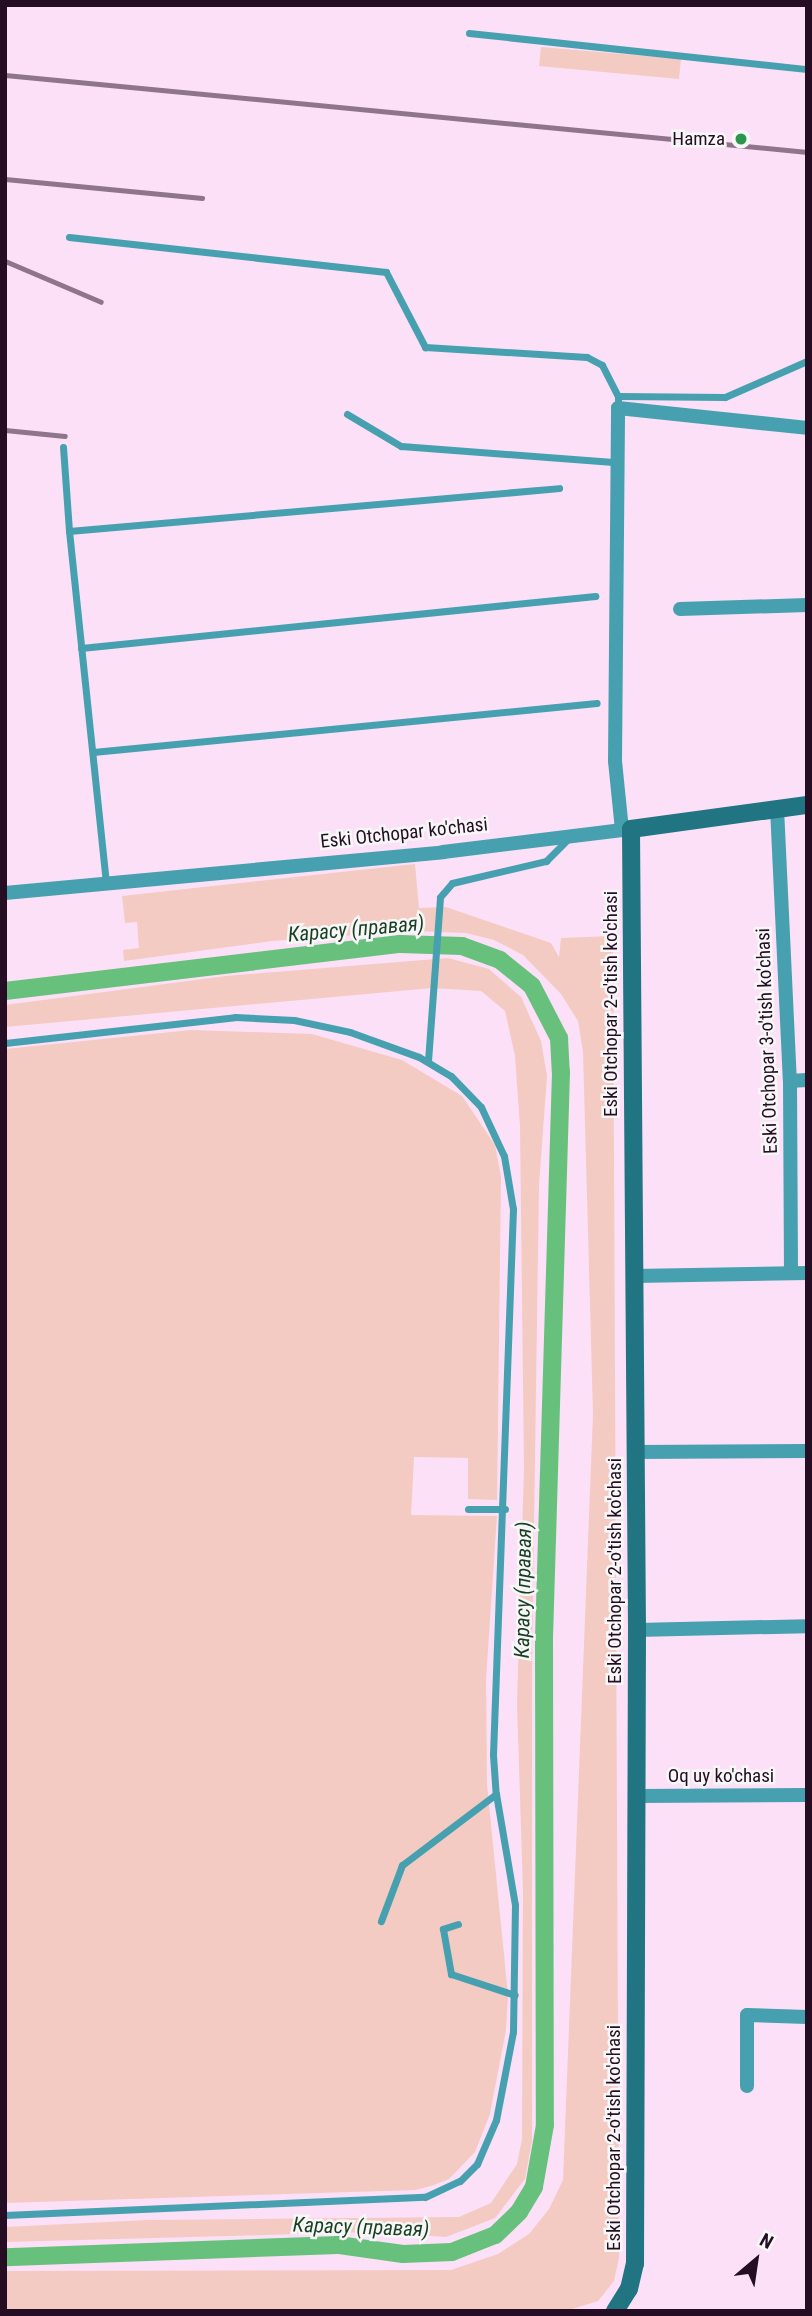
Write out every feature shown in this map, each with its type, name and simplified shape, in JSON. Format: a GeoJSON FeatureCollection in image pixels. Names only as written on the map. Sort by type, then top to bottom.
{"type":"FeatureCollection","features":[{"type":"Feature","properties":{"kind":"street"},"geometry":{"type":"LineString","coordinates":[[618,402],[807,428]]}},
{"type":"Feature","properties":{"kind":"street","name":"Eski Otchopar 2-o'tish ko'chasi"},"geometry":{"type":"LineString","coordinates":[[616,2310],[629,2289],[635,2264],[637,1630],[626,829],[615,761],[618,402]]}},
{"type":"Feature","properties":{"kind":"street"},"geometry":{"type":"LineString","coordinates":[[680,609],[807,605]]}},
{"type":"Feature","properties":{"kind":"street","name":"Eski Otchopar ko'chasi"},"geometry":{"type":"LineString","coordinates":[[5,892],[571,835],[807,805]]}},
{"type":"Feature","properties":{"kind":"street","name":"Eski Otchopar 3-o'tish ko'chasi"},"geometry":{"type":"LineString","coordinates":[[777,808],[790,1081],[791,1273]]}},
{"type":"Feature","properties":{"kind":"street"},"geometry":{"type":"LineString","coordinates":[[790,1081],[807,1080]]}},
{"type":"Feature","properties":{"kind":"street"},"geometry":{"type":"LineString","coordinates":[[634,1276],[807,1273]]}},
{"type":"Feature","properties":{"kind":"street"},"geometry":{"type":"LineString","coordinates":[[636,1452],[807,1451]]}},
{"type":"Feature","properties":{"kind":"street"},"geometry":{"type":"LineString","coordinates":[[637,1630],[807,1626]]}},
{"type":"Feature","properties":{"kind":"street","name":"Oq uy ko'chasi"},"geometry":{"type":"LineString","coordinates":[[636,1796],[807,1795]]}},
{"type":"Feature","properties":{"kind":"street"},"geometry":{"type":"LineString","coordinates":[[747,2087],[747,2015],[807,2017]]}},
{"type":"Feature","properties":{"kind":"lane"},"geometry":{"type":"LineString","coordinates":[[469,33],[807,69]]}},
{"type":"Feature","properties":{"kind":"lane"},"geometry":{"type":"LineString","coordinates":[[69,237],[386,272],[425,347],[587,357],[602,365],[618,402],[724,397],[807,360]]}},
{"type":"Feature","properties":{"kind":"lane"},"geometry":{"type":"LineString","coordinates":[[347,414],[401,446],[616,462]]}},
{"type":"Feature","properties":{"kind":"lane"},"geometry":{"type":"LineString","coordinates":[[63,447],[69,531],[106,883]]}},
{"type":"Feature","properties":{"kind":"lane"},"geometry":{"type":"LineString","coordinates":[[69,531],[559,488]]}},
{"type":"Feature","properties":{"kind":"lane"},"geometry":{"type":"LineString","coordinates":[[82,648],[595,596]]}},
{"type":"Feature","properties":{"kind":"lane"},"geometry":{"type":"LineString","coordinates":[[93,752],[597,703]]}},
{"type":"Feature","properties":{"kind":"lane"},"geometry":{"type":"LineString","coordinates":[[428,1061],[438,906],[452,883],[546,861],[571,835]]}},
{"type":"Feature","properties":{"kind":"lane"},"geometry":{"type":"LineString","coordinates":[[5,1042],[254,1017],[337,1028],[428,1061],[481,1107],[510,1177],[513,1209],[505,1509],[493,1755],[496,1794],[513,1890],[515,1995],[510,2059],[487,2143],[470,2173],[438,2193],[425,2197],[6,2215]]}},
{"type":"Feature","properties":{"kind":"lane"},"geometry":{"type":"LineString","coordinates":[[468,1509],[505,1509]]}},
{"type":"Feature","properties":{"kind":"lane"},"geometry":{"type":"LineString","coordinates":[[382,1921],[402,1865],[496,1794]]}},
{"type":"Feature","properties":{"kind":"lane"},"geometry":{"type":"LineString","coordinates":[[458,1924],[443,1929],[451,1974],[515,1995]]}},
{"type":"Feature","properties":{"kind":"shaded area"},"geometry":{"type":"Polygon","coordinates":[[[541,47],[681,59],[679,79],[539,66],[541,47]]]}},
{"type":"Feature","properties":{"kind":"shaded area"},"geometry":{"type":"Polygon","coordinates":[[[415,864],[419,908],[446,907],[551,943],[559,957],[561,938],[613,936],[619,2258],[614,2281],[598,2301],[566,2311],[5,2310],[5,2271],[451,2270],[498,2254],[529,2234],[549,2209],[563,2180],[593,1414],[583,1052],[578,1021],[561,994],[523,955],[494,940],[466,933],[413,931],[272,941],[124,961],[123,950],[139,948],[137,922],[125,923],[122,896],[415,864]]]}},
{"type":"Feature","properties":{"kind":"shaded area"},"geometry":{"type":"Polygon","coordinates":[[[448,958],[489,969],[521,997],[541,1041],[547,1076],[539,1185],[532,1661],[532,2141],[525,2179],[495,2218],[446,2237],[372,2232],[5,2242],[5,2227],[148,2220],[459,2217],[491,2203],[517,2164],[522,2139],[523,1891],[517,1704],[524,1468],[520,1126],[515,1056],[505,1011],[481,991],[432,988],[5,1027],[5,1005],[226,976],[448,958]]]}},
{"type":"Feature","properties":{"kind":"shaded area"},"geometry":{"type":"Polygon","coordinates":[[[191,1030],[312,1034],[402,1060],[462,1096],[495,1145],[501,1177],[497,1500],[468,1499],[468,1458],[414,1457],[411,1515],[497,1516],[486,1679],[487,1784],[508,1995],[506,2030],[490,2114],[475,2152],[449,2179],[434,2185],[416,2190],[5,2203],[5,1049],[191,1030]]]}},
{"type":"Feature","properties":{"kind":"waterway","name":"Карасу (правая)"},"geometry":{"type":"LineString","coordinates":[[5,991],[400,944],[462,946],[500,960],[532,986],[559,1038],[561,1072],[544,1637],[545,2125],[534,2187],[519,2212],[495,2235],[452,2252],[403,2254],[338,2245],[5,2257]]}},
{"type":"Feature","properties":{"kind":"railway"},"geometry":{"type":"LineString","coordinates":[[5,75],[807,152]]}},
{"type":"Feature","properties":{"kind":"railway"},"geometry":{"type":"LineString","coordinates":[[5,179],[202,198]]}},
{"type":"Feature","properties":{"kind":"railway"},"geometry":{"type":"LineString","coordinates":[[5,261],[101,302]]}},
{"type":"Feature","properties":{"kind":"railway"},"geometry":{"type":"LineString","coordinates":[[5,430],[65,436]]}},
{"type":"Feature","properties":{"kind":"place","name":"Hamza"},"geometry":{"type":"Point","coordinates":[741,139]}}]}
